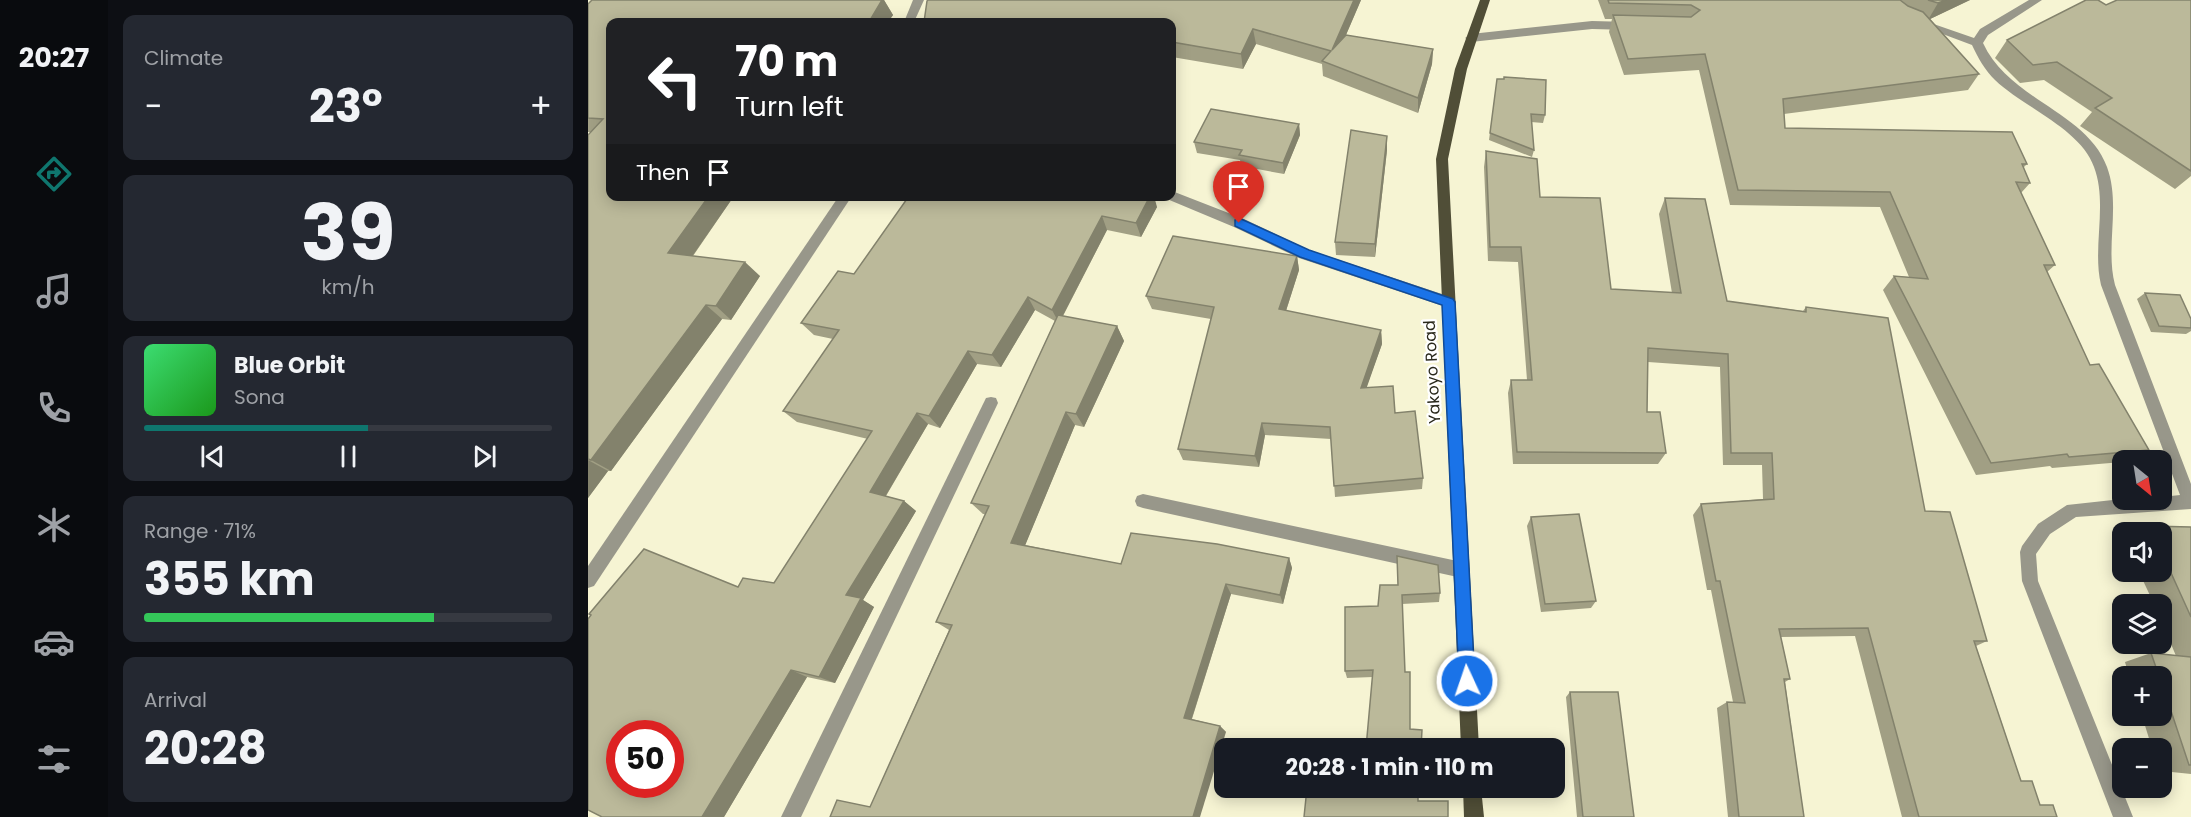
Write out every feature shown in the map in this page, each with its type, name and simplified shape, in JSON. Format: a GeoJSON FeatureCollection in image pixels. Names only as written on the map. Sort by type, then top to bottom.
{"type":"FeatureCollection","features":[{"type":"Feature","properties":{"kind":"main road","name":"Yakoyo Road"},"geometry":{"type":"LineString","coordinates":[[1470,738],[1442,159],[1461,69],[1481,1]]}},
{"type":"Feature","properties":{"kind":"main road"},"geometry":{"type":"LineString","coordinates":[[1473,798],[1474,817]]}},
{"type":"Feature","properties":{"kind":"street"},"geometry":{"type":"LineString","coordinates":[[910,18],[919,0]]}},
{"type":"Feature","properties":{"kind":"street"},"geometry":{"type":"LineString","coordinates":[[2037,0],[1984,32],[1977,43],[1981,57],[1997,75],[2078,136],[2094,153],[2103,170],[2105,272],[2111,298],[2191,502],[2073,510],[2044,529],[2028,552],[2030,581],[2123,817]]}},
{"type":"Feature","properties":{"kind":"street"},"geometry":{"type":"LineString","coordinates":[[1914,21],[1977,43]]}},
{"type":"Feature","properties":{"kind":"street"},"geometry":{"type":"LineString","coordinates":[[1471,38],[1592,25],[1639,26]]}},
{"type":"Feature","properties":{"kind":"street"},"geometry":{"type":"LineString","coordinates":[[1176,198],[1239,223],[1304,254],[1449,302]]}},
{"type":"Feature","properties":{"kind":"street"},"geometry":{"type":"LineString","coordinates":[[588,580],[843,201]]}},
{"type":"Feature","properties":{"kind":"street"},"geometry":{"type":"LineString","coordinates":[[791,817],[991,403]]}},
{"type":"Feature","properties":{"kind":"street"},"geometry":{"type":"LineString","coordinates":[[1143,501],[1462,570]]}},
{"type":"Feature","properties":{"kind":"building"},"geometry":{"type":"Polygon","coordinates":[[[592,0],[882,0],[871,18],[606,18],[606,201],[705,201],[668,253],[745,262],[716,306],[706,305],[591,460],[588,459],[588,135],[603,119],[588,118],[588,4],[592,0]]]}},
{"type":"Feature","properties":{"kind":"building"},"geometry":{"type":"Polygon","coordinates":[[[1354,0],[1332,50],[1346,35],[1433,49],[1418,98],[1322,61],[1331,51],[1253,29],[1241,54],[1176,43],[1176,18],[925,18],[927,1],[1354,0]]]}},
{"type":"Feature","properties":{"kind":"building"},"geometry":{"type":"Polygon","coordinates":[[[1608,0],[1900,0],[1923,12],[1979,74],[1783,99],[1785,128],[2012,132],[2027,164],[2022,164],[2030,183],[2016,182],[2055,265],[2044,265],[2090,365],[2099,364],[2149,450],[2112,450],[2112,453],[2069,457],[2067,454],[1991,463],[1894,276],[1928,279],[1890,192],[1738,190],[1705,54],[1628,59],[1613,15],[1691,17],[1700,10],[1691,5],[1609,3],[1608,0]]]}},
{"type":"Feature","properties":{"kind":"building"},"geometry":{"type":"Polygon","coordinates":[[[1928,0],[1946,0],[1938,3],[1928,0]]]}},
{"type":"Feature","properties":{"kind":"building"},"geometry":{"type":"Polygon","coordinates":[[[2086,0],[2098,0],[2106,5],[2117,0],[2191,0],[2191,171],[2095,108],[2112,98],[2057,62],[2033,65],[2007,40],[2086,0]]]}},
{"type":"Feature","properties":{"kind":"building"},"geometry":{"type":"Polygon","coordinates":[[[1504,77],[1546,80],[1545,115],[1531,114],[1534,150],[1490,133],[1497,79],[1504,79],[1504,77]]]}},
{"type":"Feature","properties":{"kind":"building"},"geometry":{"type":"Polygon","coordinates":[[[1211,109],[1299,124],[1283,163],[1239,155],[1242,150],[1194,142],[1211,109]]]}},
{"type":"Feature","properties":{"kind":"building"},"geometry":{"type":"Polygon","coordinates":[[[1351,130],[1387,136],[1375,244],[1335,242],[1351,130]]]}},
{"type":"Feature","properties":{"kind":"building"},"geometry":{"type":"Polygon","coordinates":[[[1486,151],[1537,159],[1540,197],[1600,198],[1611,289],[1681,293],[1665,198],[1705,199],[1727,301],[1806,312],[1806,307],[1888,318],[1925,511],[1950,512],[1987,641],[1974,641],[2021,781],[2032,781],[2040,805],[2053,805],[2057,817],[1919,817],[1868,628],[1779,629],[1790,679],[1784,679],[1804,817],[1739,817],[1727,702],[1745,703],[1720,581],[1716,581],[1701,504],[1774,499],[1772,453],[1731,453],[1728,354],[1648,348],[1647,412],[1660,412],[1666,453],[1517,452],[1511,380],[1532,380],[1521,247],[1490,247],[1486,151]]]}},
{"type":"Feature","properties":{"kind":"building"},"geometry":{"type":"Polygon","coordinates":[[[905,201],[1147,201],[1136,223],[1102,216],[1052,310],[1028,297],[992,355],[968,351],[929,416],[917,413],[870,492],[904,501],[846,595],[861,598],[819,677],[791,670],[702,817],[602,817],[588,810],[588,619],[591,615],[589,614],[644,549],[738,587],[743,578],[774,583],[872,431],[783,411],[839,330],[801,323],[838,271],[854,274],[905,201]]]}},
{"type":"Feature","properties":{"kind":"building"},"geometry":{"type":"Polygon","coordinates":[[[1173,236],[1297,256],[1279,309],[1381,330],[1361,388],[1393,386],[1395,413],[1415,411],[1423,478],[1334,486],[1330,427],[1262,423],[1255,456],[1178,449],[1214,307],[1146,296],[1173,236]]]}},
{"type":"Feature","properties":{"kind":"building"},"geometry":{"type":"Polygon","coordinates":[[[2145,293],[2180,295],[2191,319],[2191,328],[2159,326],[2145,293]]]}},
{"type":"Feature","properties":{"kind":"building"},"geometry":{"type":"Polygon","coordinates":[[[1058,315],[1117,326],[1076,414],[1066,412],[1011,543],[1121,564],[1131,533],[1217,544],[1289,558],[1280,595],[1226,584],[1184,718],[1220,726],[1216,738],[1214,738],[1214,746],[1193,817],[830,817],[837,800],[870,807],[952,625],[936,622],[989,506],[971,503],[1058,315]]]}},
{"type":"Feature","properties":{"kind":"building"},"geometry":{"type":"Polygon","coordinates":[[[1579,514],[1596,601],[1545,604],[1531,517],[1579,514]]]}},
{"type":"Feature","properties":{"kind":"building"},"geometry":{"type":"Polygon","coordinates":[[[2172,527],[2191,527],[2191,617],[2172,575],[2172,527]]]}},
{"type":"Feature","properties":{"kind":"building"},"geometry":{"type":"Polygon","coordinates":[[[1397,556],[1438,565],[1440,593],[1402,595],[1405,672],[1410,672],[1410,729],[1422,730],[1422,738],[1367,738],[1373,670],[1345,671],[1345,607],[1378,606],[1380,585],[1398,585],[1397,556]]]}},
{"type":"Feature","properties":{"kind":"building"},"geometry":{"type":"Polygon","coordinates":[[[2151,654],[2191,657],[2191,765],[2189,765],[2172,714],[2172,666],[2156,666],[2151,654]]]}},
{"type":"Feature","properties":{"kind":"building"},"geometry":{"type":"Polygon","coordinates":[[[1570,692],[1618,692],[1634,817],[1583,817],[1570,692]]]}},
{"type":"Feature","properties":{"kind":"building"},"geometry":{"type":"Polygon","coordinates":[[[1306,798],[1418,798],[1418,801],[1448,801],[1448,817],[1304,817],[1306,798]]]}},
{"type":"Feature","properties":{"kind":"route"},"geometry":{"type":"LineString","coordinates":[[1239,223],[1304,254],[1449,302],[1467,681]]}}]}
